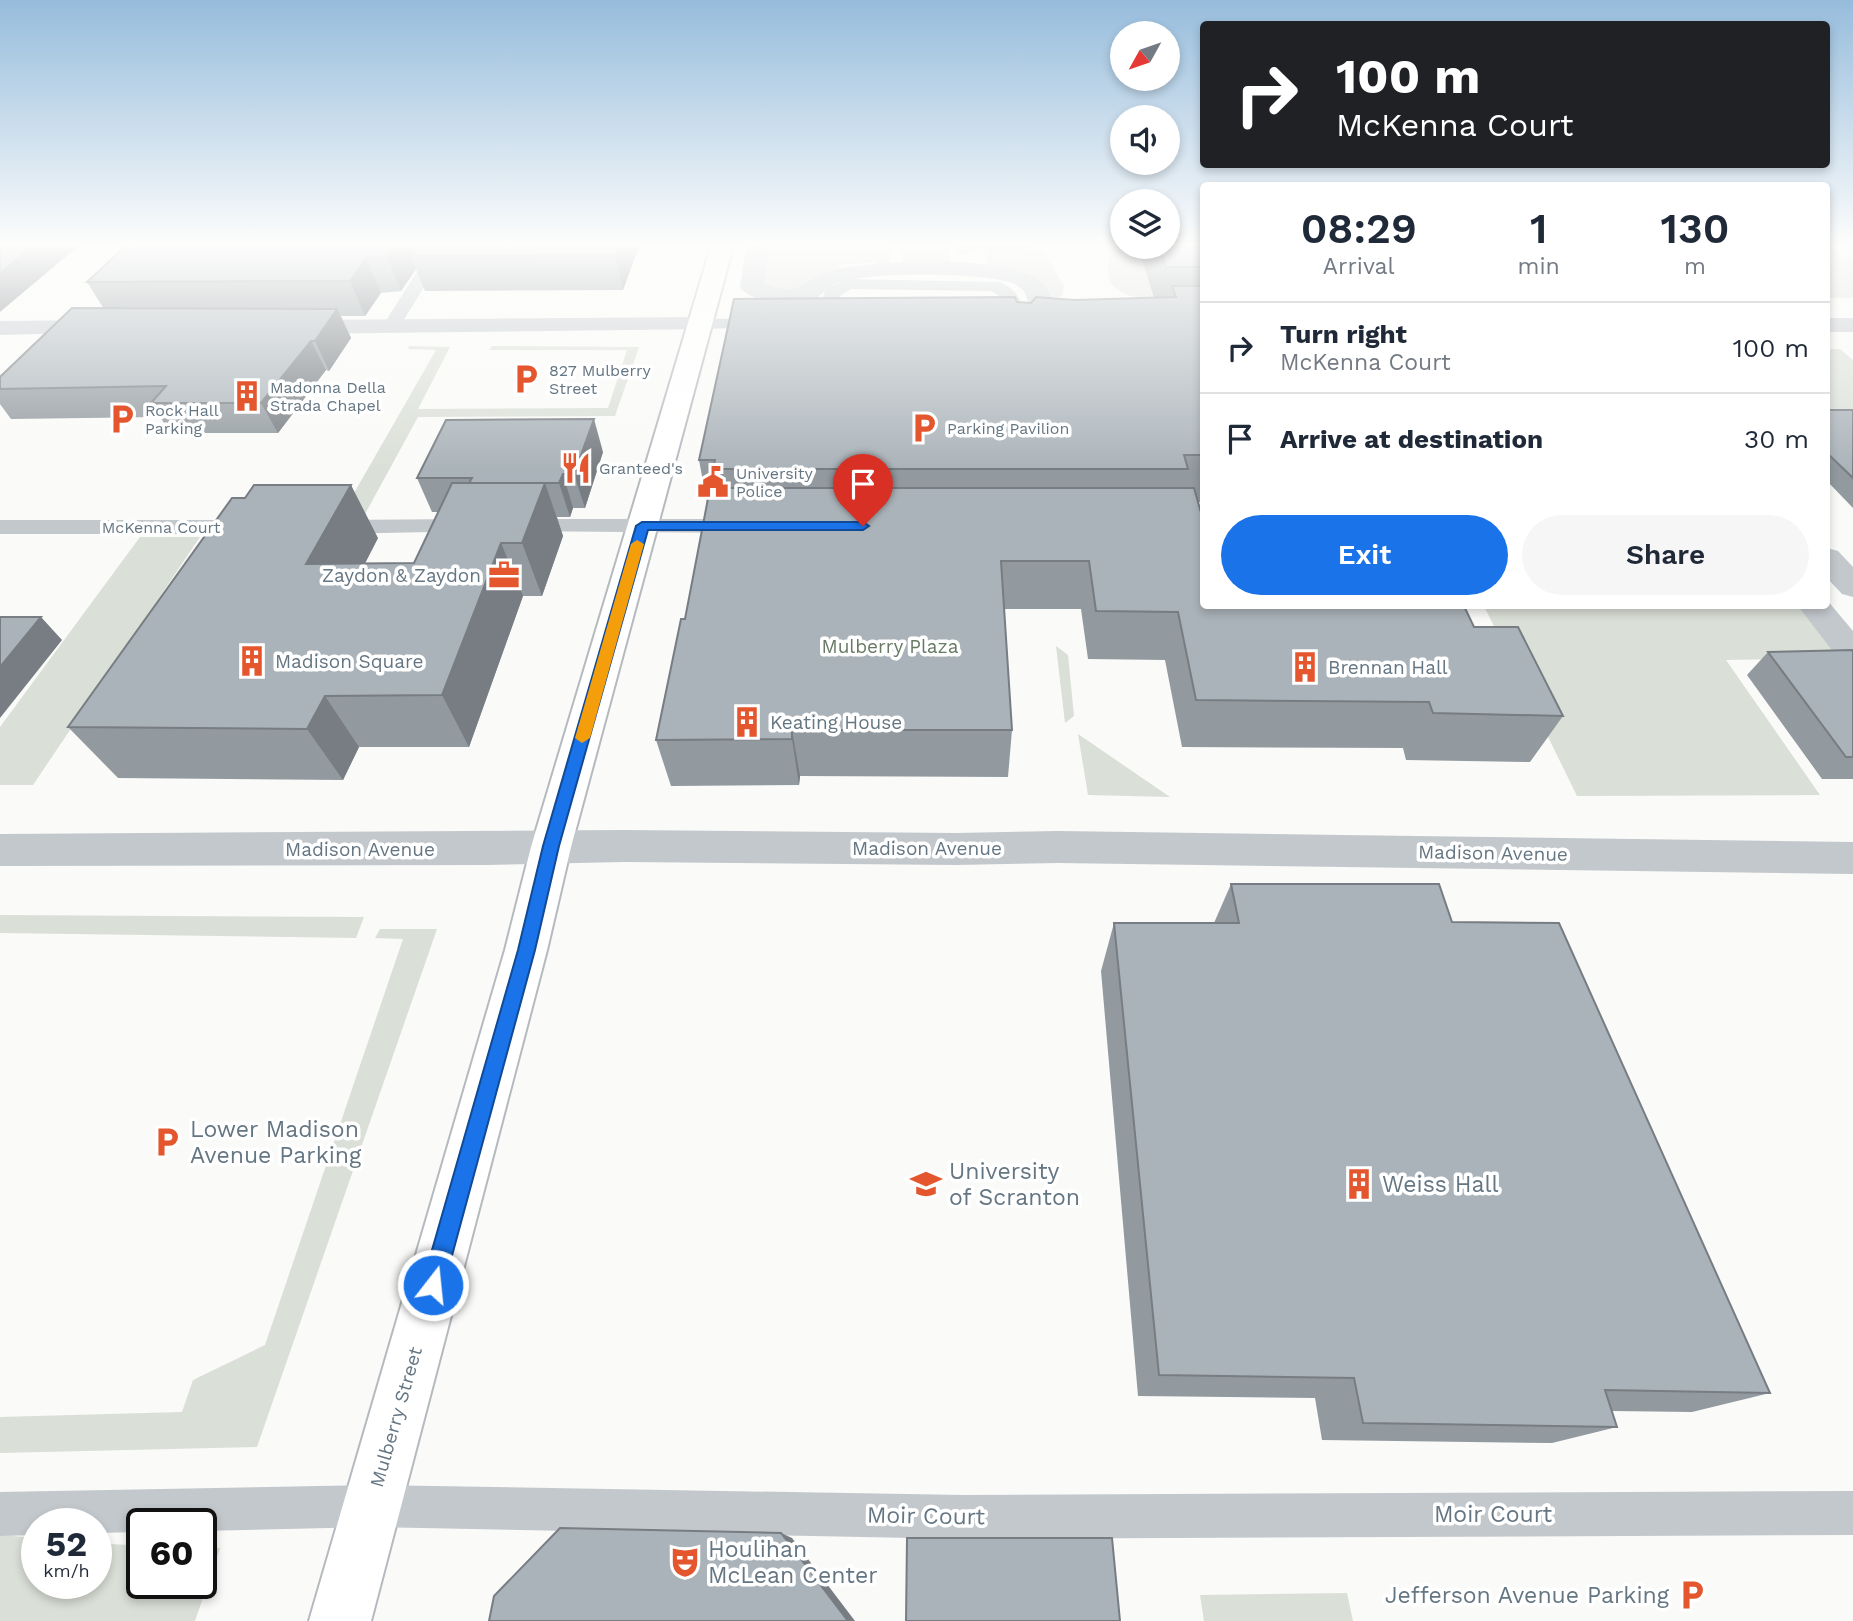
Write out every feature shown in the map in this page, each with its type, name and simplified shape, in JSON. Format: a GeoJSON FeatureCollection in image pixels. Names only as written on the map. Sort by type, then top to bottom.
{"type":"FeatureCollection","features":[{"type":"Feature","properties":{"kind":"main road","name":"Mulberry Street"},"geometry":{"type":"LineString","coordinates":[[340,1621],[526,950],[551,846],[702,319]]}},
{"type":"Feature","properties":{"kind":"street"},"geometry":{"type":"LineString","coordinates":[[274,327],[391,327],[628,319]]}},
{"type":"Feature","properties":{"kind":"street"},"geometry":{"type":"LineString","coordinates":[[1048,319],[1053,335],[1083,331]]}},
{"type":"Feature","properties":{"kind":"street"},"geometry":{"type":"LineString","coordinates":[[1830,325],[1853,325]]}},
{"type":"Feature","properties":{"kind":"street"},"geometry":{"type":"LineString","coordinates":[[0,328],[123,327]]}},
{"type":"Feature","properties":{"kind":"street"},"geometry":{"type":"LineString","coordinates":[[1830,561],[1853,587]]}},
{"type":"Feature","properties":{"kind":"street"},"geometry":{"type":"LineString","coordinates":[[1816,609],[1853,654]]}},
{"type":"Feature","properties":{"kind":"street","name":"Madison Avenue"},"geometry":{"type":"LineString","coordinates":[[0,850],[551,846],[943,849],[1071,847],[1853,858]]}},
{"type":"Feature","properties":{"kind":"lane"},"geometry":{"type":"LineString","coordinates":[[391,327],[396,319]]}},
{"type":"Feature","properties":{"kind":"lane"},"geometry":{"type":"LineString","coordinates":[[733,319],[783,323]]}},
{"type":"Feature","properties":{"kind":"lane"},"geometry":{"type":"LineString","coordinates":[[811,323],[834,319]]}},
{"type":"Feature","properties":{"kind":"lane"},"geometry":{"type":"LineString","coordinates":[[1010,319],[1021,342]]}},
{"type":"Feature","properties":{"kind":"lane"},"geometry":{"type":"LineString","coordinates":[[309,527],[766,526]]}},
{"type":"Feature","properties":{"kind":"lane","name":"McKenna Court"},"geometry":{"type":"LineString","coordinates":[[0,527],[268,527]]}},
{"type":"Feature","properties":{"kind":"lane","name":"Moir Court"},"geometry":{"type":"LineString","coordinates":[[0,1514],[371,1506],[963,1517],[1853,1513]]}},
{"type":"Feature","properties":{"kind":"shaded area"},"geometry":{"type":"Polygon","coordinates":[[[409,346],[450,347],[418,409],[608,408],[627,350],[489,350],[492,346],[639,347],[615,416],[418,417],[365,514],[342,514],[436,350],[408,349],[409,346]]]}},
{"type":"Feature","properties":{"kind":"shaded area"},"geometry":{"type":"Polygon","coordinates":[[[1830,349],[1840,349],[1853,360],[1853,426],[1830,426],[1830,349]]]}},
{"type":"Feature","properties":{"kind":"shaded area"},"geometry":{"type":"Polygon","coordinates":[[[140,537],[200,537],[33,785],[0,785],[0,727],[140,537]]]}},
{"type":"Feature","properties":{"kind":"shaded area"},"geometry":{"type":"Polygon","coordinates":[[[1485,609],[1804,609],[1843,658],[1726,660],[1820,795],[1577,796],[1485,609]]]}},
{"type":"Feature","properties":{"kind":"shaded area"},"geometry":{"type":"Polygon","coordinates":[[[1056,646],[1068,655],[1074,716],[1065,723],[1056,646]]]}},
{"type":"Feature","properties":{"kind":"shaded area"},"geometry":{"type":"Polygon","coordinates":[[[1078,734],[1170,797],[1088,795],[1078,734]]]}},
{"type":"Feature","properties":{"kind":"shaded area"},"geometry":{"type":"Polygon","coordinates":[[[0,915],[364,917],[356,938],[0,933],[0,915]]]}},
{"type":"Feature","properties":{"kind":"shaded area"},"geometry":{"type":"Polygon","coordinates":[[[380,929],[437,929],[257,1447],[0,1453],[0,1417],[182,1412],[193,1380],[265,1345],[403,939],[375,938],[380,929]]]}},
{"type":"Feature","properties":{"kind":"shaded area"},"geometry":{"type":"Polygon","coordinates":[[[0,1535],[21,1537],[21,1599],[112,1599],[112,1544],[126,1545],[126,1599],[203,1599],[195,1621],[0,1621],[0,1535]]]}},
{"type":"Feature","properties":{"kind":"shaded area"},"geometry":{"type":"Polygon","coordinates":[[[1347,1593],[1353,1621],[1204,1621],[1200,1595],[1347,1593]]]}},
{"type":"Feature","properties":{"kind":"building"},"geometry":{"type":"Polygon","coordinates":[[[61,319],[330,319],[315,341],[311,341],[261,403],[151,403],[166,386],[0,389],[0,377],[61,319]]]}},
{"type":"Feature","properties":{"kind":"building","name":"Parking Pavilion"},"geometry":{"type":"Polygon","coordinates":[[[730,319],[1200,319],[1200,455],[1184,455],[1188,469],[713,469],[715,460],[699,460],[730,319]]]}},
{"type":"Feature","properties":{"kind":"building"},"geometry":{"type":"Polygon","coordinates":[[[1830,410],[1853,410],[1853,478],[1830,456],[1830,410]]]}},
{"type":"Feature","properties":{"kind":"building"},"geometry":{"type":"Polygon","coordinates":[[[594,419],[574,474],[563,474],[559,483],[469,483],[472,478],[417,478],[446,420],[594,419]]]}},
{"type":"Feature","properties":{"kind":"building"},"geometry":{"type":"Polygon","coordinates":[[[452,483],[545,483],[522,543],[501,543],[442,695],[325,696],[307,729],[68,727],[232,498],[245,498],[254,485],[351,485],[306,564],[414,563],[452,483]]]}},
{"type":"Feature","properties":{"kind":"building"},"geometry":{"type":"Polygon","coordinates":[[[710,488],[1194,488],[1200,509],[1200,609],[1465,609],[1474,627],[1518,627],[1563,716],[1433,713],[1429,702],[1196,700],[1178,612],[1096,611],[1089,561],[1001,561],[1012,730],[792,730],[792,739],[656,740],[681,619],[685,619],[710,488]]]}},
{"type":"Feature","properties":{"kind":"building"},"geometry":{"type":"Polygon","coordinates":[[[0,617],[41,617],[0,667],[0,617]]]}},
{"type":"Feature","properties":{"kind":"building"},"geometry":{"type":"Polygon","coordinates":[[[1853,650],[1853,757],[1846,757],[1768,652],[1853,650]]]}},
{"type":"Feature","properties":{"kind":"building","name":"Weiss Hall"},"geometry":{"type":"Polygon","coordinates":[[[1231,884],[1439,884],[1452,922],[1559,923],[1770,1393],[1605,1390],[1617,1427],[1363,1423],[1354,1378],[1159,1375],[1114,923],[1239,923],[1231,884]]]}},
{"type":"Feature","properties":{"kind":"building","name":"Houlihan McLean Center"},"geometry":{"type":"Polygon","coordinates":[[[560,1528],[781,1533],[848,1621],[489,1621],[494,1596],[560,1528]]]}},
{"type":"Feature","properties":{"kind":"building"},"geometry":{"type":"Polygon","coordinates":[[[907,1538],[1112,1538],[1120,1621],[906,1621],[907,1538]]]}},
{"type":"Feature","properties":{"kind":"slow traffic"},"geometry":{"type":"LineString","coordinates":[[582,738],[637,544]]}},
{"type":"Feature","properties":{"kind":"place","name":"827 Mulberry Street"},"geometry":{"type":"Point","coordinates":[526,379]}},
{"type":"Feature","properties":{"kind":"place","name":"Madonna Della Strada Chapel"},"geometry":{"type":"Point","coordinates":[247,396]}},
{"type":"Feature","properties":{"kind":"place","name":"Rock Hall Parking"},"geometry":{"type":"Point","coordinates":[122,419]}},
{"type":"Feature","properties":{"kind":"place","name":"Parking Pavilion"},"geometry":{"type":"Point","coordinates":[924,428]}},
{"type":"Feature","properties":{"kind":"place","name":"Granteed's"},"geometry":{"type":"Point","coordinates":[576,468]}},
{"type":"Feature","properties":{"kind":"place","name":"University Police"},"geometry":{"type":"Point","coordinates":[713,482]}},
{"type":"Feature","properties":{"kind":"place","name":"Zaydon & Zaydon"},"geometry":{"type":"Point","coordinates":[504,575]}},
{"type":"Feature","properties":{"kind":"place","name":"Madison Square"},"geometry":{"type":"Point","coordinates":[252,661]}},
{"type":"Feature","properties":{"kind":"place","name":"Brennan Hall"},"geometry":{"type":"Point","coordinates":[1305,667]}},
{"type":"Feature","properties":{"kind":"place","name":"Keating House"},"geometry":{"type":"Point","coordinates":[747,722]}},
{"type":"Feature","properties":{"kind":"place","name":"Lower Madison Avenue Parking"},"geometry":{"type":"Point","coordinates":[167,1142]}},
{"type":"Feature","properties":{"kind":"place","name":"University of Scranton"},"geometry":{"type":"Point","coordinates":[926,1184]}},
{"type":"Feature","properties":{"kind":"place","name":"Weiss Hall"},"geometry":{"type":"Point","coordinates":[1359,1184]}},
{"type":"Feature","properties":{"kind":"place","name":"Houlihan McLean Center"},"geometry":{"type":"Point","coordinates":[685,1562]}},
{"type":"Feature","properties":{"kind":"place","name":"Jefferson Avenue Parking"},"geometry":{"type":"Point","coordinates":[1692,1595]}},
{"type":"Feature","properties":{"kind":"route"},"geometry":{"type":"LineString","coordinates":[[433,1285],[526,950],[551,846],[642,526],[863,526]]}},
{"type":"Feature","properties":{"kind":"park label","name":"Mulberry Plaza"},"geometry":{"type":"Point","coordinates":[890,646]}}]}
